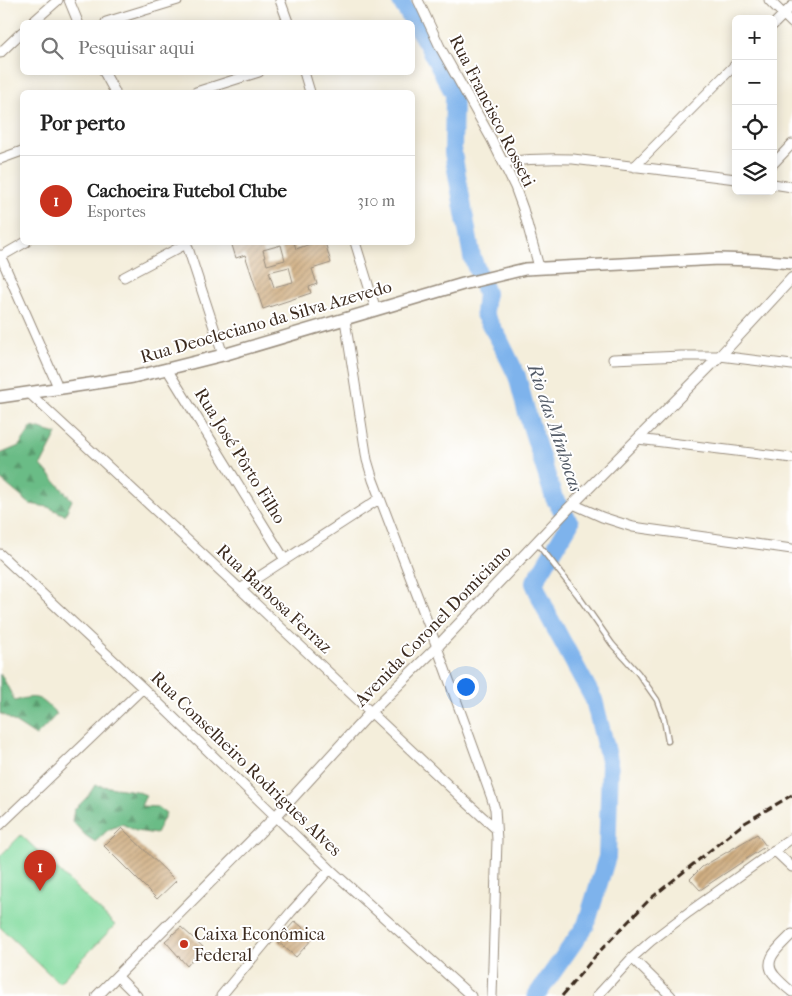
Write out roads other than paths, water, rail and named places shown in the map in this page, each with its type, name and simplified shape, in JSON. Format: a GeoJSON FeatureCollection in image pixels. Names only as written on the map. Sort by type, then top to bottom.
{"type":"FeatureCollection","features":[{"type":"Feature","properties":{"kind":"main road","name":"Rua Deocleciano da Silva Azevedo"},"geometry":{"type":"LineString","coordinates":[[0,397],[59,389],[167,369],[345,320],[463,284],[516,271],[540,267],[719,259],[792,263]]}},
{"type":"Feature","properties":{"kind":"street"},"geometry":{"type":"LineString","coordinates":[[35,20],[58,0]]}},
{"type":"Feature","properties":{"kind":"street"},"geometry":{"type":"LineString","coordinates":[[69,0],[77,20]]}},
{"type":"Feature","properties":{"kind":"street"},"geometry":{"type":"LineString","coordinates":[[113,20],[178,0]]}},
{"type":"Feature","properties":{"kind":"street"},"geometry":{"type":"LineString","coordinates":[[280,0],[287,20]]}},
{"type":"Feature","properties":{"kind":"street","name":"Rua Francisco Rosseti"},"geometry":{"type":"LineString","coordinates":[[418,0],[440,47],[515,187],[540,267]]}},
{"type":"Feature","properties":{"kind":"street"},"geometry":{"type":"LineString","coordinates":[[769,0],[792,23]]}},
{"type":"Feature","properties":{"kind":"street"},"geometry":{"type":"LineString","coordinates":[[777,21],[792,6]]}},
{"type":"Feature","properties":{"kind":"street"},"geometry":{"type":"LineString","coordinates":[[0,52],[20,34]]}},
{"type":"Feature","properties":{"kind":"street"},"geometry":{"type":"LineString","coordinates":[[634,168],[732,68]]}},
{"type":"Feature","properties":{"kind":"street"},"geometry":{"type":"LineString","coordinates":[[106,75],[114,90]]}},
{"type":"Feature","properties":{"kind":"street"},"geometry":{"type":"LineString","coordinates":[[202,90],[250,75]]}},
{"type":"Feature","properties":{"kind":"street"},"geometry":{"type":"LineString","coordinates":[[305,75],[309,90]]}},
{"type":"Feature","properties":{"kind":"street"},"geometry":{"type":"LineString","coordinates":[[777,160],[792,144]]}},
{"type":"Feature","properties":{"kind":"street"},"geometry":{"type":"LineString","coordinates":[[0,159],[20,152]]}},
{"type":"Feature","properties":{"kind":"street"},"geometry":{"type":"LineString","coordinates":[[503,162],[554,158],[573,159],[732,179]]}},
{"type":"Feature","properties":{"kind":"street"},"geometry":{"type":"LineString","coordinates":[[777,185],[792,187]]}},
{"type":"Feature","properties":{"kind":"street"},"geometry":{"type":"LineString","coordinates":[[20,245],[0,256],[59,389]]}},
{"type":"Feature","properties":{"kind":"street"},"geometry":{"type":"LineString","coordinates":[[124,277],[182,245]]}},
{"type":"Feature","properties":{"kind":"street"},"geometry":{"type":"LineString","coordinates":[[187,245],[223,355]]}},
{"type":"Feature","properties":{"kind":"street"},"geometry":{"type":"LineString","coordinates":[[356,245],[376,310]]}},
{"type":"Feature","properties":{"kind":"street","name":"Avenida Coronel Domiciano"},"geometry":{"type":"LineString","coordinates":[[97,996],[276,816],[370,713],[437,647],[548,529],[720,356],[792,278]]}},
{"type":"Feature","properties":{"kind":"street"},"geometry":{"type":"LineString","coordinates":[[345,320],[367,460],[379,499],[437,647],[495,809],[497,863],[492,996]]}},
{"type":"Feature","properties":{"kind":"street"},"geometry":{"type":"LineString","coordinates":[[613,359],[720,356],[792,365]]}},
{"type":"Feature","properties":{"kind":"street","name":"Rua José Pôrto Filho"},"geometry":{"type":"LineString","coordinates":[[167,369],[285,560]]}},
{"type":"Feature","properties":{"kind":"street","name":"Rua Barbosa Ferraz"},"geometry":{"type":"LineString","coordinates":[[29,393],[496,829]]}},
{"type":"Feature","properties":{"kind":"street"},"geometry":{"type":"LineString","coordinates":[[638,439],[792,458]]}},
{"type":"Feature","properties":{"kind":"street"},"geometry":{"type":"LineString","coordinates":[[240,589],[379,499]]}},
{"type":"Feature","properties":{"kind":"street"},"geometry":{"type":"LineString","coordinates":[[570,507],[633,527],[792,549]]}},
{"type":"Feature","properties":{"kind":"street","name":"Rua Conselheiro Rodrigues Alves"},"geometry":{"type":"LineString","coordinates":[[0,554],[143,688],[330,869],[471,996]]}},
{"type":"Feature","properties":{"kind":"street"},"geometry":{"type":"LineString","coordinates":[[0,825],[143,688]]}},
{"type":"Feature","properties":{"kind":"street"},"geometry":{"type":"LineString","coordinates":[[597,996],[632,958],[651,941],[792,838]]}},
{"type":"Feature","properties":{"kind":"street"},"geometry":{"type":"LineString","coordinates":[[774,850],[792,867]]}},
{"type":"Feature","properties":{"kind":"street"},"geometry":{"type":"LineString","coordinates":[[221,996],[291,912],[330,869]]}},
{"type":"Feature","properties":{"kind":"street"},"geometry":{"type":"LineString","coordinates":[[792,934],[772,955],[769,964],[774,975],[792,992]]}},
{"type":"Feature","properties":{"kind":"street"},"geometry":{"type":"LineString","coordinates":[[632,958],[671,996]]}},
{"type":"Feature","properties":{"kind":"street"},"geometry":{"type":"LineString","coordinates":[[116,976],[137,996]]}},
{"type":"Feature","properties":{"kind":"lane"},"geometry":{"type":"LineString","coordinates":[[536,542],[577,594],[612,644],[657,700],[664,719],[668,742]]}},
{"type":"Feature","properties":{"kind":"waterway","name":"Rio das Minhocas"},"geometry":{"type":"LineString","coordinates":[[400,0],[412,20]]}},
{"type":"Feature","properties":{"kind":"waterway","name":"Rio das Minhocas"},"geometry":{"type":"LineString","coordinates":[[415,24],[454,94],[453,153],[472,257],[486,293],[484,314],[517,376],[554,498],[570,523],[534,583],[549,617],[594,700],[610,764],[607,857],[586,925],[536,996]]}},
{"type":"Feature","properties":{"kind":"railway"},"geometry":{"type":"LineString","coordinates":[[562,996],[597,954],[650,899],[743,824],[792,795]]}},
{"type":"Feature","properties":{"kind":"place","name":"Cachoeira Futebol Clube"},"geometry":{"type":"Point","coordinates":[40,891]}},
{"type":"Feature","properties":{"kind":"place","name":"Caixa Econômica Federal"},"geometry":{"type":"Point","coordinates":[184,944]}}]}
